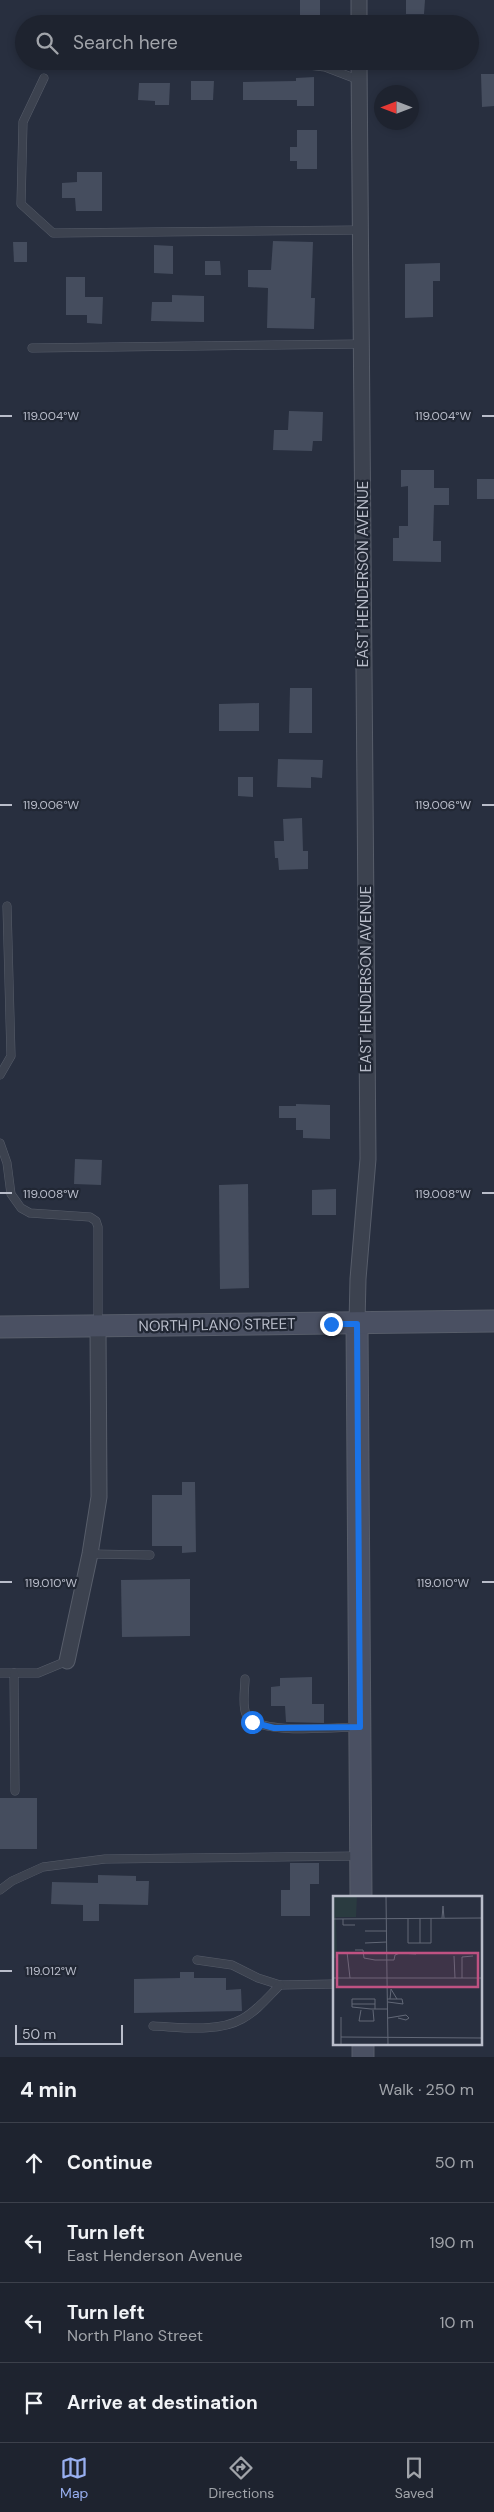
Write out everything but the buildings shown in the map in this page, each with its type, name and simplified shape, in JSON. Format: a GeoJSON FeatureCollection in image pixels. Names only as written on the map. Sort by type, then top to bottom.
{"type":"FeatureCollection","features":[{"type":"Feature","properties":{"kind":"main road","name":"NORTH PLANO STREET"},"geometry":{"type":"LineString","coordinates":[[0,1327],[494,1322]]}},
{"type":"Feature","properties":{"kind":"main road","name":"EAST HENDERSON AVENUE"},"geometry":{"type":"LineString","coordinates":[[357,1324],[361,1896]]}},
{"type":"Feature","properties":{"kind":"main road"},"geometry":{"type":"LineString","coordinates":[[363,2044],[363,2057]]}},
{"type":"Feature","properties":{"kind":"street"},"geometry":{"type":"LineString","coordinates":[[358,0],[359,15]]}},
{"type":"Feature","properties":{"kind":"street","name":"EAST HENDERSON AVENUE"},"geometry":{"type":"LineString","coordinates":[[357,1324],[358,1279],[368,1159],[359,70]]}},
{"type":"Feature","properties":{"kind":"street"},"geometry":{"type":"LineString","coordinates":[[67,1661],[90,1554],[99,1497],[98,1327]]}},
{"type":"Feature","properties":{"kind":"lane"},"geometry":{"type":"LineString","coordinates":[[333,70],[359,80]]}},
{"type":"Feature","properties":{"kind":"lane"},"geometry":{"type":"LineString","coordinates":[[44,78],[23,122],[21,204],[53,233],[360,230]]}},
{"type":"Feature","properties":{"kind":"lane"},"geometry":{"type":"LineString","coordinates":[[32,348],[361,344]]}},
{"type":"Feature","properties":{"kind":"lane"},"geometry":{"type":"LineString","coordinates":[[0,1075],[11,1056],[7,906]]}},
{"type":"Feature","properties":{"kind":"lane"},"geometry":{"type":"LineString","coordinates":[[0,1143],[7,1163],[11,1194],[21,1208],[30,1213],[90,1217],[96,1221],[98,1227],[98,1327]]}},
{"type":"Feature","properties":{"kind":"lane"},"geometry":{"type":"LineString","coordinates":[[90,1554],[150,1555]]}},
{"type":"Feature","properties":{"kind":"lane"},"geometry":{"type":"LineString","coordinates":[[0,1673],[38,1673],[67,1661]]}},
{"type":"Feature","properties":{"kind":"lane"},"geometry":{"type":"LineString","coordinates":[[14,1673],[15,1791]]}},
{"type":"Feature","properties":{"kind":"lane"},"geometry":{"type":"LineString","coordinates":[[245,1679],[245,1713],[252,1722],[274,1728],[360,1727]]}},
{"type":"Feature","properties":{"kind":"lane"},"geometry":{"type":"LineString","coordinates":[[0,1890],[12,1881],[44,1866],[105,1859],[361,1856]]}},
{"type":"Feature","properties":{"kind":"lane"},"geometry":{"type":"LineString","coordinates":[[197,1960],[232,1965],[258,1978],[280,1985],[333,1984]]}},
{"type":"Feature","properties":{"kind":"lane"},"geometry":{"type":"LineString","coordinates":[[153,2026],[212,2028],[241,2020],[260,2005],[280,1985]]}},
{"type":"Feature","properties":{"kind":"route"},"geometry":{"type":"LineString","coordinates":[[252,1722],[274,1728],[360,1727],[357,1324],[331,1324]]}}]}
